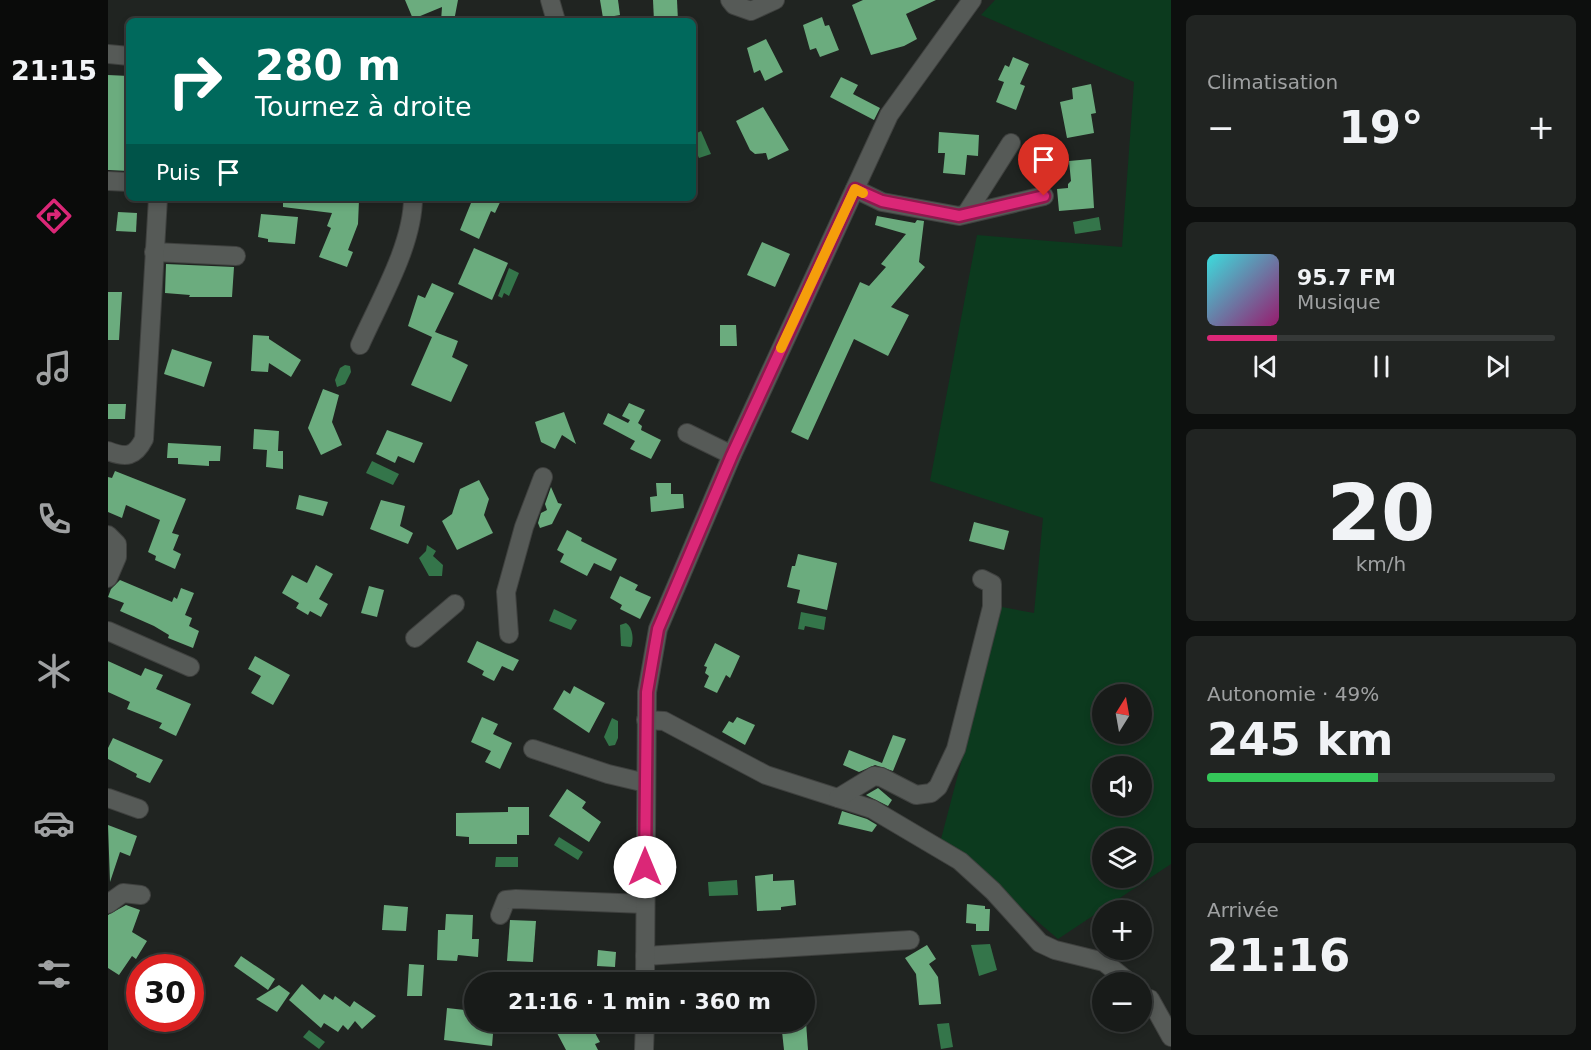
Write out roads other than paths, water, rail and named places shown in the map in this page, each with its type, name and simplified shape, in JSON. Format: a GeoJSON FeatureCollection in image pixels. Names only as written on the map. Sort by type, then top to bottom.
{"type":"FeatureCollection","features":[{"type":"Feature","properties":{"kind":"street"},"geometry":{"type":"LineString","coordinates":[[550,0],[555,18]]}},
{"type":"Feature","properties":{"kind":"street"},"geometry":{"type":"LineString","coordinates":[[730,0],[734,5],[751,11],[775,0]]}},
{"type":"Feature","properties":{"kind":"street"},"geometry":{"type":"LineString","coordinates":[[645,972],[647,692],[658,629],[732,455],[890,115],[972,0]]}},
{"type":"Feature","properties":{"kind":"street"},"geometry":{"type":"LineString","coordinates":[[108,54],[126,56]]}},
{"type":"Feature","properties":{"kind":"street"},"geometry":{"type":"LineString","coordinates":[[966,214],[1011,143]]}},
{"type":"Feature","properties":{"kind":"street"},"geometry":{"type":"LineString","coordinates":[[108,181],[126,182]]}},
{"type":"Feature","properties":{"kind":"street"},"geometry":{"type":"LineString","coordinates":[[855,189],[882,201],[959,216],[1044,196]]}},
{"type":"Feature","properties":{"kind":"street"},"geometry":{"type":"LineString","coordinates":[[108,451],[124,457],[131,455],[144,439],[158,201]]}},
{"type":"Feature","properties":{"kind":"street"},"geometry":{"type":"LineString","coordinates":[[360,345],[401,250],[413,216],[412,201]]}},
{"type":"Feature","properties":{"kind":"street"},"geometry":{"type":"LineString","coordinates":[[154,252],[236,256]]}},
{"type":"Feature","properties":{"kind":"street"},"geometry":{"type":"LineString","coordinates":[[687,433],[732,455]]}},
{"type":"Feature","properties":{"kind":"street"},"geometry":{"type":"LineString","coordinates":[[509,634],[506,592],[524,527],[543,477]]}},
{"type":"Feature","properties":{"kind":"street"},"geometry":{"type":"LineString","coordinates":[[108,535],[117,544],[117,557],[108,578]]}},
{"type":"Feature","properties":{"kind":"street"},"geometry":{"type":"LineString","coordinates":[[838,798],[874,776],[881,777],[916,795],[931,793],[938,788],[956,749],[992,607],[992,584],[982,579]]}},
{"type":"Feature","properties":{"kind":"street"},"geometry":{"type":"LineString","coordinates":[[415,638],[455,604]]}},
{"type":"Feature","properties":{"kind":"street"},"geometry":{"type":"LineString","coordinates":[[108,631],[190,668]]}},
{"type":"Feature","properties":{"kind":"street"},"geometry":{"type":"LineString","coordinates":[[646,720],[664,721],[766,775],[872,809],[960,861],[993,891],[1040,943],[1054,950],[1104,962],[1116,972]]}},
{"type":"Feature","properties":{"kind":"street"},"geometry":{"type":"LineString","coordinates":[[533,749],[608,774],[646,783]]}},
{"type":"Feature","properties":{"kind":"street"},"geometry":{"type":"LineString","coordinates":[[108,798],[139,809]]}},
{"type":"Feature","properties":{"kind":"street"},"geometry":{"type":"LineString","coordinates":[[108,904],[123,893],[141,895]]}},
{"type":"Feature","properties":{"kind":"street"},"geometry":{"type":"LineString","coordinates":[[500,915],[506,900],[516,898],[645,904]]}},
{"type":"Feature","properties":{"kind":"street"},"geometry":{"type":"LineString","coordinates":[[645,956],[910,940]]}},
{"type":"Feature","properties":{"kind":"street"},"geometry":{"type":"LineString","coordinates":[[1152,1000],[1171,1011]]}},
{"type":"Feature","properties":{"kind":"street"},"geometry":{"type":"LineString","coordinates":[[1152,1006],[1171,1037]]}},
{"type":"Feature","properties":{"kind":"street"},"geometry":{"type":"LineString","coordinates":[[644,1050],[645,1032]]}}]}
